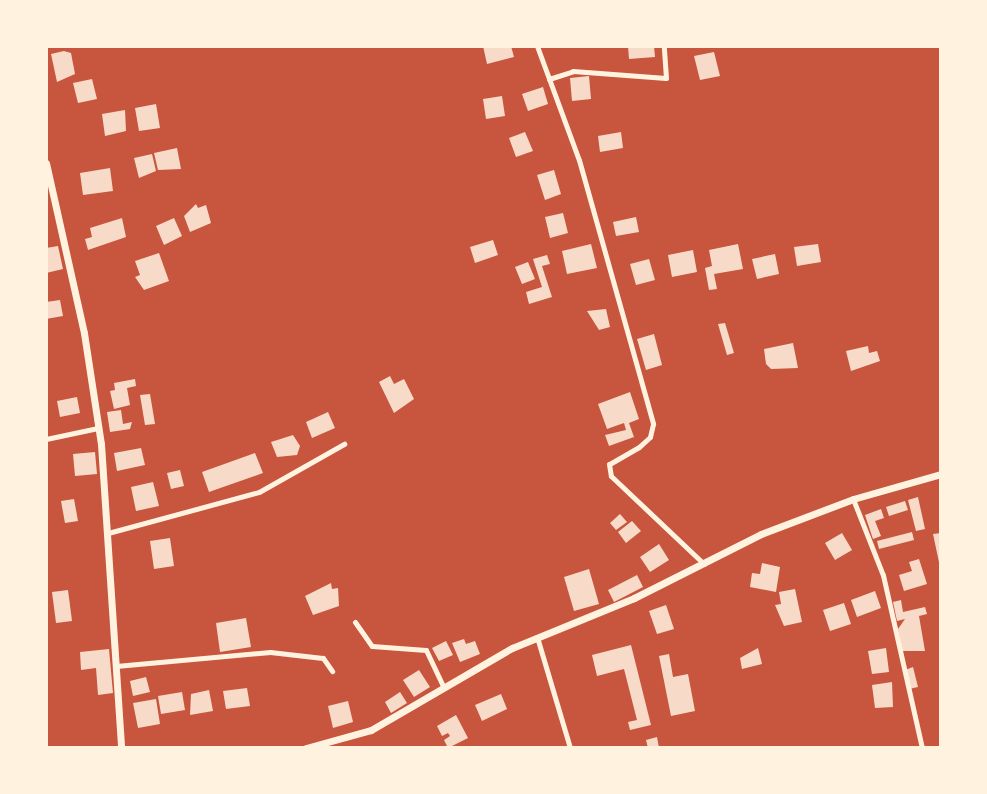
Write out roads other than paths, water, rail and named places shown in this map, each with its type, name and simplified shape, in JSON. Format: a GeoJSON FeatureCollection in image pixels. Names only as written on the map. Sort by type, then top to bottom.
{"type":"FeatureCollection","features":[{"type":"Feature","properties":{"kind":"street"},"geometry":{"type":"LineString","coordinates":[[537,46],[579,160],[653,424],[650,437],[639,447],[609,464],[611,476],[704,564]]}},
{"type":"Feature","properties":{"kind":"street"},"geometry":{"type":"LineString","coordinates":[[549,79],[573,71],[666,78],[664,46]]}},
{"type":"Feature","properties":{"kind":"street"},"geometry":{"type":"LineString","coordinates":[[47,168],[84,333],[98,428],[108,533],[121,748]]}},
{"type":"Feature","properties":{"kind":"street"},"geometry":{"type":"LineString","coordinates":[[46,439],[98,428]]}},
{"type":"Feature","properties":{"kind":"street"},"geometry":{"type":"LineString","coordinates":[[108,533],[259,492],[344,444]]}},
{"type":"Feature","properties":{"kind":"street"},"geometry":{"type":"LineString","coordinates":[[306,748],[371,730],[537,637],[704,564],[761,534],[853,499],[941,474]]}},
{"type":"Feature","properties":{"kind":"street"},"geometry":{"type":"LineString","coordinates":[[853,499],[883,575],[922,748]]}},
{"type":"Feature","properties":{"kind":"street"},"geometry":{"type":"LineString","coordinates":[[355,622],[372,646],[426,650],[444,688]]}},
{"type":"Feature","properties":{"kind":"street"},"geometry":{"type":"LineString","coordinates":[[537,637],[570,748]]}},
{"type":"Feature","properties":{"kind":"street"},"geometry":{"type":"LineString","coordinates":[[116,666],[270,652],[323,658],[332,671]]}}]}
